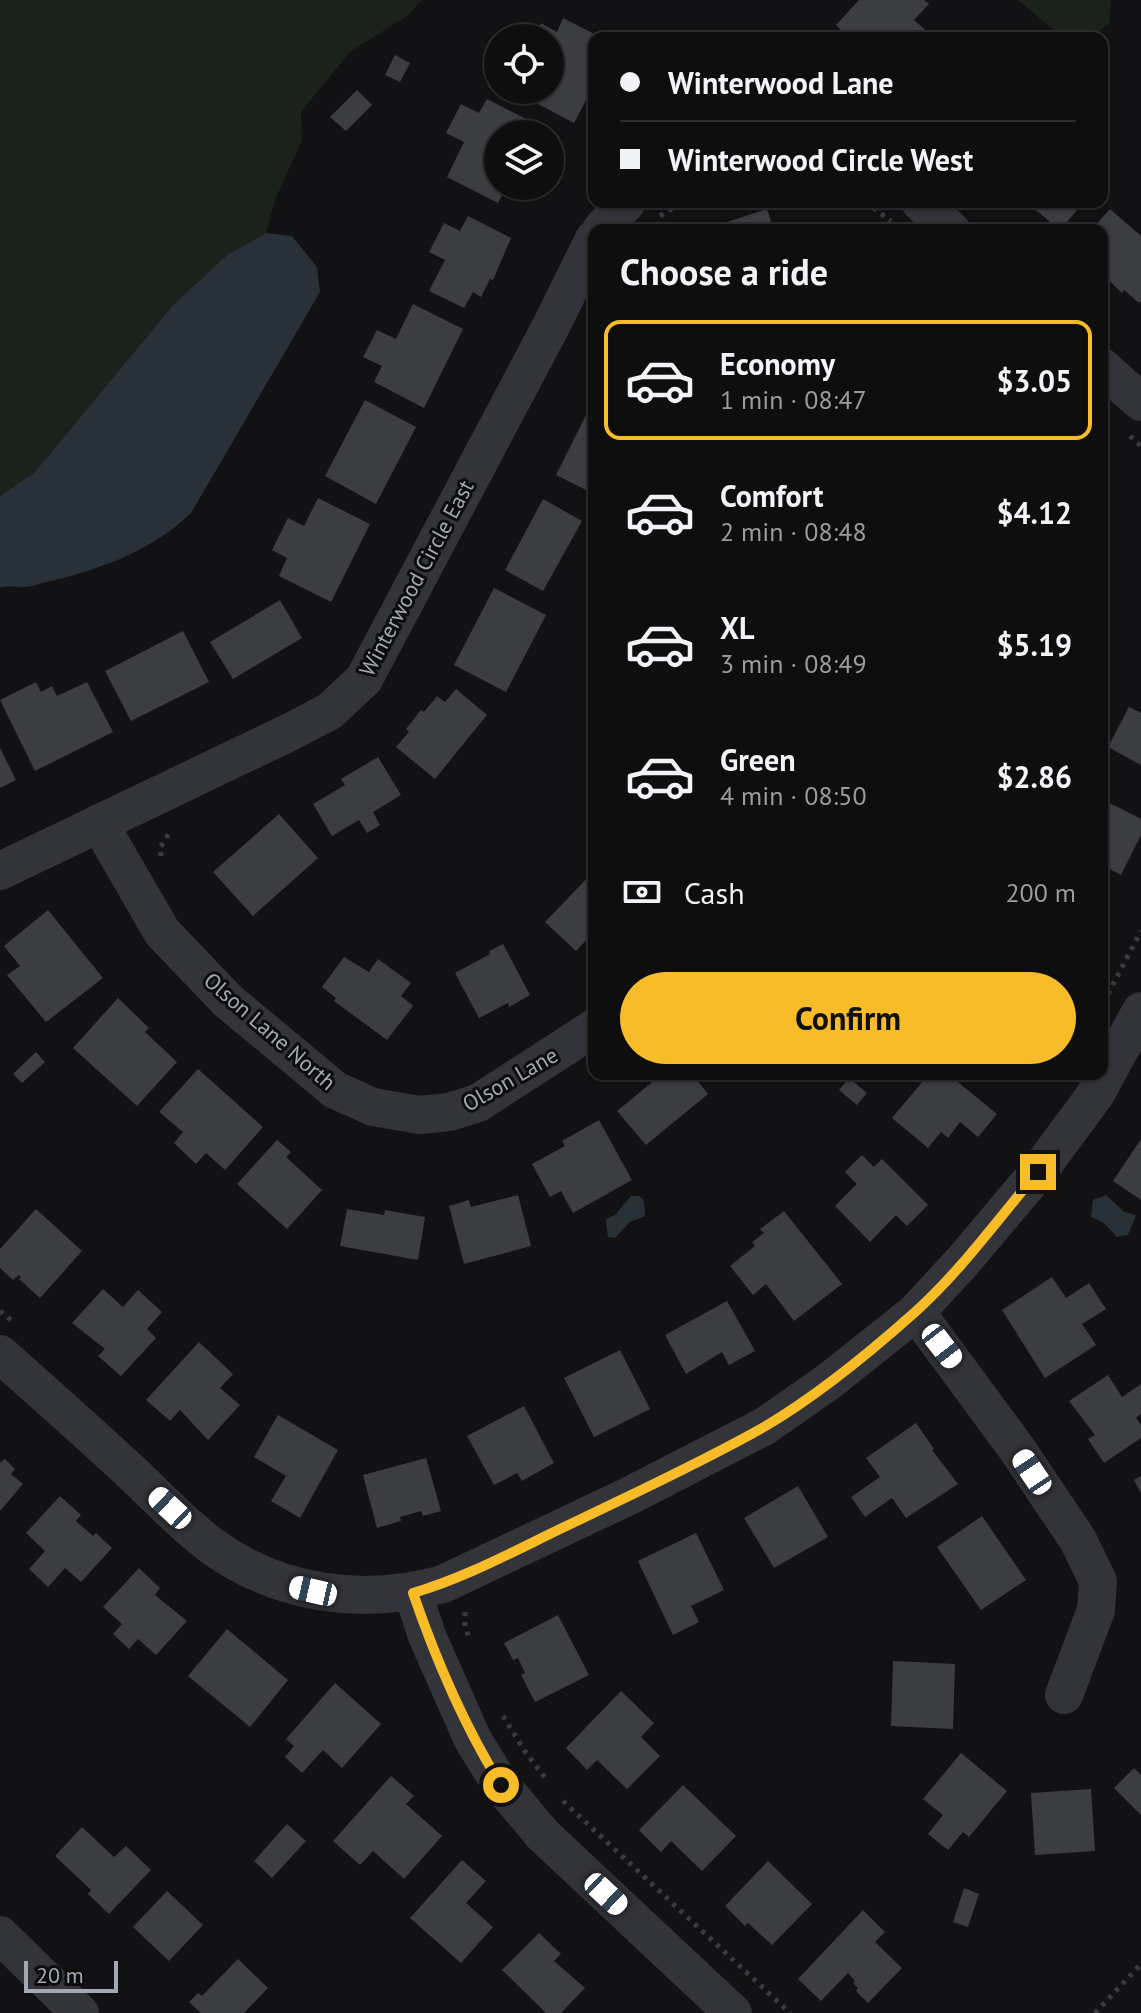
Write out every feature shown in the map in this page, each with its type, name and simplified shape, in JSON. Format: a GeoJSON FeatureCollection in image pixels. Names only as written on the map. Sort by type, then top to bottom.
{"type":"FeatureCollection","features":[{"type":"Feature","properties":{"kind":"street"},"geometry":{"type":"LineString","coordinates":[[927,208],[944,224]]}},
{"type":"Feature","properties":{"kind":"street"},"geometry":{"type":"LineString","coordinates":[[614,224],[640,212]]}},
{"type":"Feature","properties":{"kind":"street","name":"Winterwood Circle East"},"geometry":{"type":"LineString","coordinates":[[0,871],[330,711],[364,679],[588,251]]}},
{"type":"Feature","properties":{"kind":"street"},"geometry":{"type":"LineString","coordinates":[[1108,372],[1141,402]]}},
{"type":"Feature","properties":{"kind":"street","name":"Olson Lane North"},"geometry":{"type":"LineString","coordinates":[[99,823],[162,932],[228,1001],[335,1090],[373,1107],[420,1115]]}},
{"type":"Feature","properties":{"kind":"street"},"geometry":{"type":"LineString","coordinates":[[1108,1074],[1138,1024]]}},
{"type":"Feature","properties":{"kind":"street","name":"Olson Lane"},"geometry":{"type":"LineString","coordinates":[[420,1115],[449,1112],[478,1103],[588,1032]]}},
{"type":"Feature","properties":{"kind":"street"},"geometry":{"type":"LineString","coordinates":[[11,1342],[212,1546],[259,1573],[297,1587],[330,1594],[376,1597],[413,1593],[456,1578],[629,1496],[765,1426],[828,1382],[916,1312],[963,1261],[1038,1172],[1104,1080]]}},
{"type":"Feature","properties":{"kind":"street"},"geometry":{"type":"LineString","coordinates":[[916,1312],[1017,1449],[1078,1540],[1098,1581],[1096,1610],[1064,1695]]}},
{"type":"Feature","properties":{"kind":"street"},"geometry":{"type":"LineString","coordinates":[[413,1593],[427,1636],[473,1740],[501,1785],[543,1835],[733,2013]]}},
{"type":"Feature","properties":{"kind":"street"},"geometry":{"type":"LineString","coordinates":[[0,1935],[80,2013]]}},
{"type":"Feature","properties":{"kind":"path"},"geometry":{"type":"LineString","coordinates":[[873,208],[893,224]]}},
{"type":"Feature","properties":{"kind":"path"},"geometry":{"type":"LineString","coordinates":[[162,866],[160,848],[173,827]]}},
{"type":"Feature","properties":{"kind":"path"},"geometry":{"type":"LineString","coordinates":[[1108,994],[1141,931]]}},
{"type":"Feature","properties":{"kind":"path"},"geometry":{"type":"LineString","coordinates":[[0,1311],[11,1342]]}},
{"type":"Feature","properties":{"kind":"path"},"geometry":{"type":"LineString","coordinates":[[456,1578],[465,1609],[465,1626],[474,1653]]}},
{"type":"Feature","properties":{"kind":"path"},"geometry":{"type":"LineString","coordinates":[[497,1704],[526,1753],[552,1787]]}},
{"type":"Feature","properties":{"kind":"path"},"geometry":{"type":"LineString","coordinates":[[559,1795],[790,2013]]}},
{"type":"Feature","properties":{"kind":"path"},"geometry":{"type":"LineString","coordinates":[[1095,2013],[1141,1964]]}},
{"type":"Feature","properties":{"kind":"shaded area"},"geometry":{"type":"Polygon","coordinates":[[[0,0],[422,0],[407,16],[350,52],[301,112],[302,140],[275,200],[266,233],[227,255],[173,305],[35,472],[0,496],[0,0]]]}},
{"type":"Feature","properties":{"kind":"shaded area"},"geometry":{"type":"Polygon","coordinates":[[[1018,0],[1111,0],[1109,24],[1098,32],[1056,32],[1018,0]]]}},
{"type":"Feature","properties":{"kind":"shaded area"},"geometry":{"type":"Polygon","coordinates":[[[266,233],[292,236],[317,267],[320,292],[191,513],[158,539],[102,566],[31,586],[0,588],[0,496],[35,472],[173,305],[227,255],[266,233]]]}},
{"type":"Feature","properties":{"kind":"shaded area"},"geometry":{"type":"Polygon","coordinates":[[[1106,1195],[1124,1212],[1136,1215],[1128,1235],[1117,1237],[1104,1223],[1091,1217],[1093,1200],[1106,1195]]]}},
{"type":"Feature","properties":{"kind":"shaded area"},"geometry":{"type":"Polygon","coordinates":[[[631,1196],[639,1196],[644,1201],[645,1216],[630,1222],[615,1238],[608,1237],[606,1219],[615,1215],[631,1196]]]}},
{"type":"Feature","properties":{"kind":"building"},"geometry":{"type":"Polygon","coordinates":[[[859,0],[924,0],[929,4],[914,20],[928,32],[843,32],[836,25],[859,0]]]}},
{"type":"Feature","properties":{"kind":"building"},"geometry":{"type":"Polygon","coordinates":[[[563,18],[590,32],[588,96],[574,123],[538,104],[564,104],[564,24],[560,24],[563,18]]]}},
{"type":"Feature","properties":{"kind":"building"},"geometry":{"type":"Polygon","coordinates":[[[395,55],[410,63],[400,82],[385,75],[395,55]]]}},
{"type":"Feature","properties":{"kind":"building"},"geometry":{"type":"Polygon","coordinates":[[[357,90],[372,105],[346,131],[330,117],[357,90]]]}},
{"type":"Feature","properties":{"kind":"building"},"geometry":{"type":"Polygon","coordinates":[[[461,104],[479,113],[484,104],[497,104],[528,120],[484,120],[484,196],[447,177],[464,142],[446,133],[461,104]]]}},
{"type":"Feature","properties":{"kind":"building"},"geometry":{"type":"Polygon","coordinates":[[[1033,208],[1079,208],[1065,224],[1053,224],[1033,208]]]}},
{"type":"Feature","properties":{"kind":"building"},"geometry":{"type":"Polygon","coordinates":[[[767,209],[772,224],[721,224],[767,209]]]}},
{"type":"Feature","properties":{"kind":"building"},"geometry":{"type":"Polygon","coordinates":[[[1110,209],[1141,236],[1139,303],[1108,280],[1108,224],[1096,224],[1110,209]]]}},
{"type":"Feature","properties":{"kind":"building"},"geometry":{"type":"Polygon","coordinates":[[[468,216],[511,238],[493,280],[490,279],[481,297],[473,292],[464,308],[429,291],[445,260],[429,252],[444,223],[460,231],[468,216]]]}},
{"type":"Feature","properties":{"kind":"building"},"geometry":{"type":"Polygon","coordinates":[[[413,304],[463,329],[424,408],[374,382],[382,366],[363,357],[377,330],[396,339],[413,304]]]}},
{"type":"Feature","properties":{"kind":"building"},"geometry":{"type":"Polygon","coordinates":[[[365,400],[416,427],[376,504],[325,476],[365,400]]]}},
{"type":"Feature","properties":{"kind":"building"},"geometry":{"type":"Polygon","coordinates":[[[588,411],[588,491],[556,475],[588,411]]]}},
{"type":"Feature","properties":{"kind":"building"},"geometry":{"type":"Polygon","coordinates":[[[318,498],[370,524],[331,602],[279,576],[287,558],[272,550],[288,518],[304,526],[318,498]]]}},
{"type":"Feature","properties":{"kind":"building"},"geometry":{"type":"Polygon","coordinates":[[[543,499],[582,521],[543,591],[505,570],[543,499]]]}},
{"type":"Feature","properties":{"kind":"building"},"geometry":{"type":"Polygon","coordinates":[[[494,588],[546,615],[506,692],[454,665],[494,588]]]}},
{"type":"Feature","properties":{"kind":"building"},"geometry":{"type":"Polygon","coordinates":[[[280,600],[302,638],[233,679],[210,642],[280,600]]]}},
{"type":"Feature","properties":{"kind":"building"},"geometry":{"type":"Polygon","coordinates":[[[183,631],[209,682],[131,721],[105,671],[183,631]]]}},
{"type":"Feature","properties":{"kind":"building"},"geometry":{"type":"Polygon","coordinates":[[[36,682],[41,692],[52,686],[57,696],[87,682],[113,732],[35,771],[0,700],[36,682]]]}},
{"type":"Feature","properties":{"kind":"building"},"geometry":{"type":"Polygon","coordinates":[[[456,689],[487,715],[435,779],[396,747],[421,710],[424,712],[437,696],[445,702],[456,689]]]}},
{"type":"Feature","properties":{"kind":"building"},"geometry":{"type":"Polygon","coordinates":[[[1129,707],[1141,713],[1141,765],[1108,747],[1129,707]]]}},
{"type":"Feature","properties":{"kind":"building"},"geometry":{"type":"Polygon","coordinates":[[[0,748],[16,780],[0,788],[0,748]]]}},
{"type":"Feature","properties":{"kind":"building"},"geometry":{"type":"Polygon","coordinates":[[[378,757],[401,795],[373,812],[380,825],[367,833],[359,820],[332,836],[313,804],[345,785],[341,779],[378,757]]]}},
{"type":"Feature","properties":{"kind":"building"},"geometry":{"type":"Polygon","coordinates":[[[1108,802],[1141,819],[1141,835],[1121,875],[1108,868],[1108,802]]]}},
{"type":"Feature","properties":{"kind":"building"},"geometry":{"type":"Polygon","coordinates":[[[279,814],[318,858],[253,916],[213,872],[279,814]]]}},
{"type":"Feature","properties":{"kind":"building"},"geometry":{"type":"Polygon","coordinates":[[[588,877],[588,938],[576,951],[545,922],[588,877]]]}},
{"type":"Feature","properties":{"kind":"building"},"geometry":{"type":"Polygon","coordinates":[[[48,910],[103,978],[46,1022],[7,975],[20,966],[4,946],[48,910]]]}},
{"type":"Feature","properties":{"kind":"building"},"geometry":{"type":"Polygon","coordinates":[[[503,944],[530,995],[479,1018],[455,973],[503,944]]]}},
{"type":"Feature","properties":{"kind":"building"},"geometry":{"type":"Polygon","coordinates":[[[344,957],[369,972],[378,959],[411,983],[401,996],[413,1006],[387,1040],[334,1001],[336,998],[322,987],[344,957]]]}},
{"type":"Feature","properties":{"kind":"building"},"geometry":{"type":"Polygon","coordinates":[[[118,998],[149,1028],[145,1032],[177,1062],[137,1106],[73,1048],[118,998]]]}},
{"type":"Feature","properties":{"kind":"building"},"geometry":{"type":"Polygon","coordinates":[[[36,1052],[45,1062],[22,1083],[13,1074],[36,1052]]]}},
{"type":"Feature","properties":{"kind":"building"},"geometry":{"type":"Polygon","coordinates":[[[198,1069],[263,1127],[225,1170],[206,1153],[196,1164],[174,1143],[183,1132],[159,1112],[198,1069]]]}},
{"type":"Feature","properties":{"kind":"building"},"geometry":{"type":"Polygon","coordinates":[[[655,1080],[697,1080],[708,1094],[646,1145],[617,1111],[655,1080]]]}},
{"type":"Feature","properties":{"kind":"building"},"geometry":{"type":"Polygon","coordinates":[[[847,1080],[851,1080],[867,1093],[857,1105],[839,1090],[847,1080]]]}},
{"type":"Feature","properties":{"kind":"building"},"geometry":{"type":"Polygon","coordinates":[[[924,1080],[955,1080],[997,1114],[978,1137],[960,1122],[948,1138],[941,1132],[928,1148],[892,1118],[924,1080]]]}},
{"type":"Feature","properties":{"kind":"building"},"geometry":{"type":"Polygon","coordinates":[[[599,1120],[632,1180],[573,1213],[561,1191],[550,1197],[532,1164],[565,1146],[562,1141],[599,1120]]]}},
{"type":"Feature","properties":{"kind":"building"},"geometry":{"type":"Polygon","coordinates":[[[1141,1139],[1141,1200],[1113,1181],[1141,1139]]]}},
{"type":"Feature","properties":{"kind":"building"},"geometry":{"type":"Polygon","coordinates":[[[277,1140],[291,1152],[286,1157],[322,1190],[287,1229],[237,1184],[277,1140]]]}},
{"type":"Feature","properties":{"kind":"building"},"geometry":{"type":"Polygon","coordinates":[[[862,1155],[874,1167],[882,1159],[928,1205],[907,1226],[896,1215],[870,1242],[835,1206],[857,1184],[845,1172],[862,1155]]]}},
{"type":"Feature","properties":{"kind":"building"},"geometry":{"type":"Polygon","coordinates":[[[518,1195],[531,1246],[464,1264],[449,1206],[469,1200],[471,1207],[518,1195]]]}},
{"type":"Feature","properties":{"kind":"building"},"geometry":{"type":"Polygon","coordinates":[[[36,1209],[82,1251],[40,1298],[19,1279],[19,1275],[13,1280],[0,1268],[0,1249],[36,1209]]]}},
{"type":"Feature","properties":{"kind":"building"},"geometry":{"type":"Polygon","coordinates":[[[347,1209],[384,1215],[385,1210],[425,1217],[418,1260],[340,1246],[347,1209]]]}},
{"type":"Feature","properties":{"kind":"building"},"geometry":{"type":"Polygon","coordinates":[[[784,1211],[842,1284],[794,1321],[766,1284],[753,1295],[730,1266],[755,1246],[752,1242],[764,1233],[760,1229],[784,1211]]]}},
{"type":"Feature","properties":{"kind":"building"},"geometry":{"type":"Polygon","coordinates":[[[1052,1277],[1066,1298],[1089,1283],[1106,1309],[1082,1324],[1096,1345],[1045,1378],[1002,1310],[1052,1277]]]}},
{"type":"Feature","properties":{"kind":"building"},"geometry":{"type":"Polygon","coordinates":[[[103,1289],[123,1307],[138,1290],[162,1312],[147,1329],[156,1338],[121,1376],[98,1356],[105,1349],[72,1323],[103,1289]]]}},
{"type":"Feature","properties":{"kind":"building"},"geometry":{"type":"Polygon","coordinates":[[[727,1301],[755,1351],[729,1365],[722,1352],[686,1374],[665,1335],[727,1301]]]}},
{"type":"Feature","properties":{"kind":"building"},"geometry":{"type":"Polygon","coordinates":[[[199,1342],[233,1374],[220,1388],[240,1405],[208,1440],[180,1410],[170,1421],[146,1400],[199,1342]]]}},
{"type":"Feature","properties":{"kind":"building"},"geometry":{"type":"Polygon","coordinates":[[[620,1350],[650,1409],[594,1437],[564,1378],[620,1350]]]}},
{"type":"Feature","properties":{"kind":"building"},"geometry":{"type":"Polygon","coordinates":[[[1108,1375],[1122,1397],[1141,1384],[1141,1414],[1136,1418],[1141,1425],[1141,1438],[1104,1463],[1088,1439],[1095,1435],[1069,1401],[1108,1375]]]}},
{"type":"Feature","properties":{"kind":"building"},"geometry":{"type":"Polygon","coordinates":[[[524,1406],[554,1463],[522,1481],[517,1473],[494,1485],[467,1436],[524,1406]]]}},
{"type":"Feature","properties":{"kind":"building"},"geometry":{"type":"Polygon","coordinates":[[[278,1415],[338,1450],[300,1518],[271,1501],[286,1476],[254,1457],[278,1415]]]}},
{"type":"Feature","properties":{"kind":"building"},"geometry":{"type":"Polygon","coordinates":[[[916,1423],[958,1484],[906,1518],[892,1498],[865,1517],[851,1497],[880,1477],[866,1458],[916,1423]]]}},
{"type":"Feature","properties":{"kind":"building"},"geometry":{"type":"Polygon","coordinates":[[[426,1458],[441,1511],[423,1516],[421,1511],[377,1528],[363,1475],[426,1458]]]}},
{"type":"Feature","properties":{"kind":"building"},"geometry":{"type":"Polygon","coordinates":[[[5,1459],[15,1469],[11,1474],[23,1484],[0,1511],[0,1463],[5,1459]]]}},
{"type":"Feature","properties":{"kind":"building"},"geometry":{"type":"Polygon","coordinates":[[[1141,1476],[1141,1493],[1134,1480],[1141,1476]]]}},
{"type":"Feature","properties":{"kind":"building"},"geometry":{"type":"Polygon","coordinates":[[[798,1486],[828,1537],[774,1568],[744,1518],[798,1486]]]}},
{"type":"Feature","properties":{"kind":"building"},"geometry":{"type":"Polygon","coordinates":[[[60,1496],[81,1515],[76,1521],[93,1536],[96,1533],[112,1548],[81,1582],[65,1568],[48,1587],[29,1569],[45,1551],[26,1533],[60,1496]]]}},
{"type":"Feature","properties":{"kind":"building"},"geometry":{"type":"Polygon","coordinates":[[[982,1516],[1026,1580],[981,1610],[937,1547],[982,1516]]]}},
{"type":"Feature","properties":{"kind":"building"},"geometry":{"type":"Polygon","coordinates":[[[696,1533],[724,1590],[691,1606],[699,1622],[673,1635],[638,1561],[696,1533]]]}},
{"type":"Feature","properties":{"kind":"building"},"geometry":{"type":"Polygon","coordinates":[[[139,1568],[160,1588],[155,1595],[187,1621],[156,1655],[138,1639],[129,1649],[113,1634],[122,1624],[103,1607],[139,1568]]]}},
{"type":"Feature","properties":{"kind":"building"},"geometry":{"type":"Polygon","coordinates":[[[558,1615],[589,1675],[535,1702],[521,1675],[525,1673],[518,1658],[513,1660],[504,1643],[558,1615]]]}},
{"type":"Feature","properties":{"kind":"building"},"geometry":{"type":"Polygon","coordinates":[[[227,1629],[288,1680],[250,1727],[188,1676],[227,1629]]]}},
{"type":"Feature","properties":{"kind":"building"},"geometry":{"type":"Polygon","coordinates":[[[893,1661],[955,1664],[953,1729],[891,1726],[893,1661]]]}},
{"type":"Feature","properties":{"kind":"building"},"geometry":{"type":"Polygon","coordinates":[[[335,1683],[381,1724],[342,1768],[323,1750],[302,1773],[285,1757],[294,1746],[286,1739],[335,1683]]]}},
{"type":"Feature","properties":{"kind":"building"},"geometry":{"type":"Polygon","coordinates":[[[621,1691],[654,1723],[641,1737],[660,1756],[627,1789],[597,1760],[587,1770],[566,1748],[621,1691]]]}},
{"type":"Feature","properties":{"kind":"building"},"geometry":{"type":"Polygon","coordinates":[[[961,1753],[1007,1791],[969,1837],[963,1832],[948,1850],[928,1834],[943,1815],[923,1799],[961,1753]]]}},
{"type":"Feature","properties":{"kind":"building"},"geometry":{"type":"Polygon","coordinates":[[[1134,1768],[1141,1775],[1141,1815],[1114,1788],[1134,1768]]]}},
{"type":"Feature","properties":{"kind":"building"},"geometry":{"type":"Polygon","coordinates":[[[391,1776],[414,1796],[406,1804],[442,1836],[404,1879],[373,1851],[360,1865],[333,1841],[391,1776]]]}},
{"type":"Feature","properties":{"kind":"building"},"geometry":{"type":"Polygon","coordinates":[[[683,1785],[736,1836],[702,1871],[671,1841],[661,1852],[639,1830],[683,1785]]]}},
{"type":"Feature","properties":{"kind":"building"},"geometry":{"type":"Polygon","coordinates":[[[1091,1789],[1095,1851],[1035,1855],[1031,1793],[1091,1789]]]}},
{"type":"Feature","properties":{"kind":"building"},"geometry":{"type":"Polygon","coordinates":[[[287,1824],[306,1841],[272,1878],[254,1861],[287,1824]]]}},
{"type":"Feature","properties":{"kind":"building"},"geometry":{"type":"Polygon","coordinates":[[[82,1827],[114,1857],[126,1846],[151,1870],[109,1914],[88,1894],[91,1890],[55,1856],[82,1827]]]}},
{"type":"Feature","properties":{"kind":"building"},"geometry":{"type":"Polygon","coordinates":[[[462,1860],[486,1881],[466,1903],[493,1927],[461,1963],[410,1918],[462,1860]]]}},
{"type":"Feature","properties":{"kind":"building"},"geometry":{"type":"Polygon","coordinates":[[[768,1861],[812,1904],[772,1945],[748,1923],[745,1926],[725,1906],[768,1861]]]}},
{"type":"Feature","properties":{"kind":"building"},"geometry":{"type":"Polygon","coordinates":[[[964,1888],[979,1894],[968,1927],[953,1922],[964,1888]]]}},
{"type":"Feature","properties":{"kind":"building"},"geometry":{"type":"Polygon","coordinates":[[[167,1891],[203,1925],[169,1961],[133,1927],[167,1891]]]}},
{"type":"Feature","properties":{"kind":"building"},"geometry":{"type":"Polygon","coordinates":[[[863,1910],[885,1932],[875,1942],[902,1968],[868,2003],[856,1991],[855,1981],[848,1973],[821,2001],[798,1979],[863,1910]]]}},
{"type":"Feature","properties":{"kind":"building"},"geometry":{"type":"Polygon","coordinates":[[[539,1933],[561,1954],[554,1961],[585,1988],[561,2013],[546,2013],[502,1970],[539,1933]]]}},
{"type":"Feature","properties":{"kind":"building"},"geometry":{"type":"Polygon","coordinates":[[[238,1959],[268,1988],[244,2013],[201,2013],[189,2002],[198,1993],[202,1996],[238,1959]]]}},
{"type":"Feature","properties":{"kind":"route"},"geometry":{"type":"LineString","coordinates":[[501,1785],[473,1740],[427,1636],[413,1593],[443,1584],[514,1551],[765,1426],[828,1382],[916,1312],[1038,1172]]}}]}
